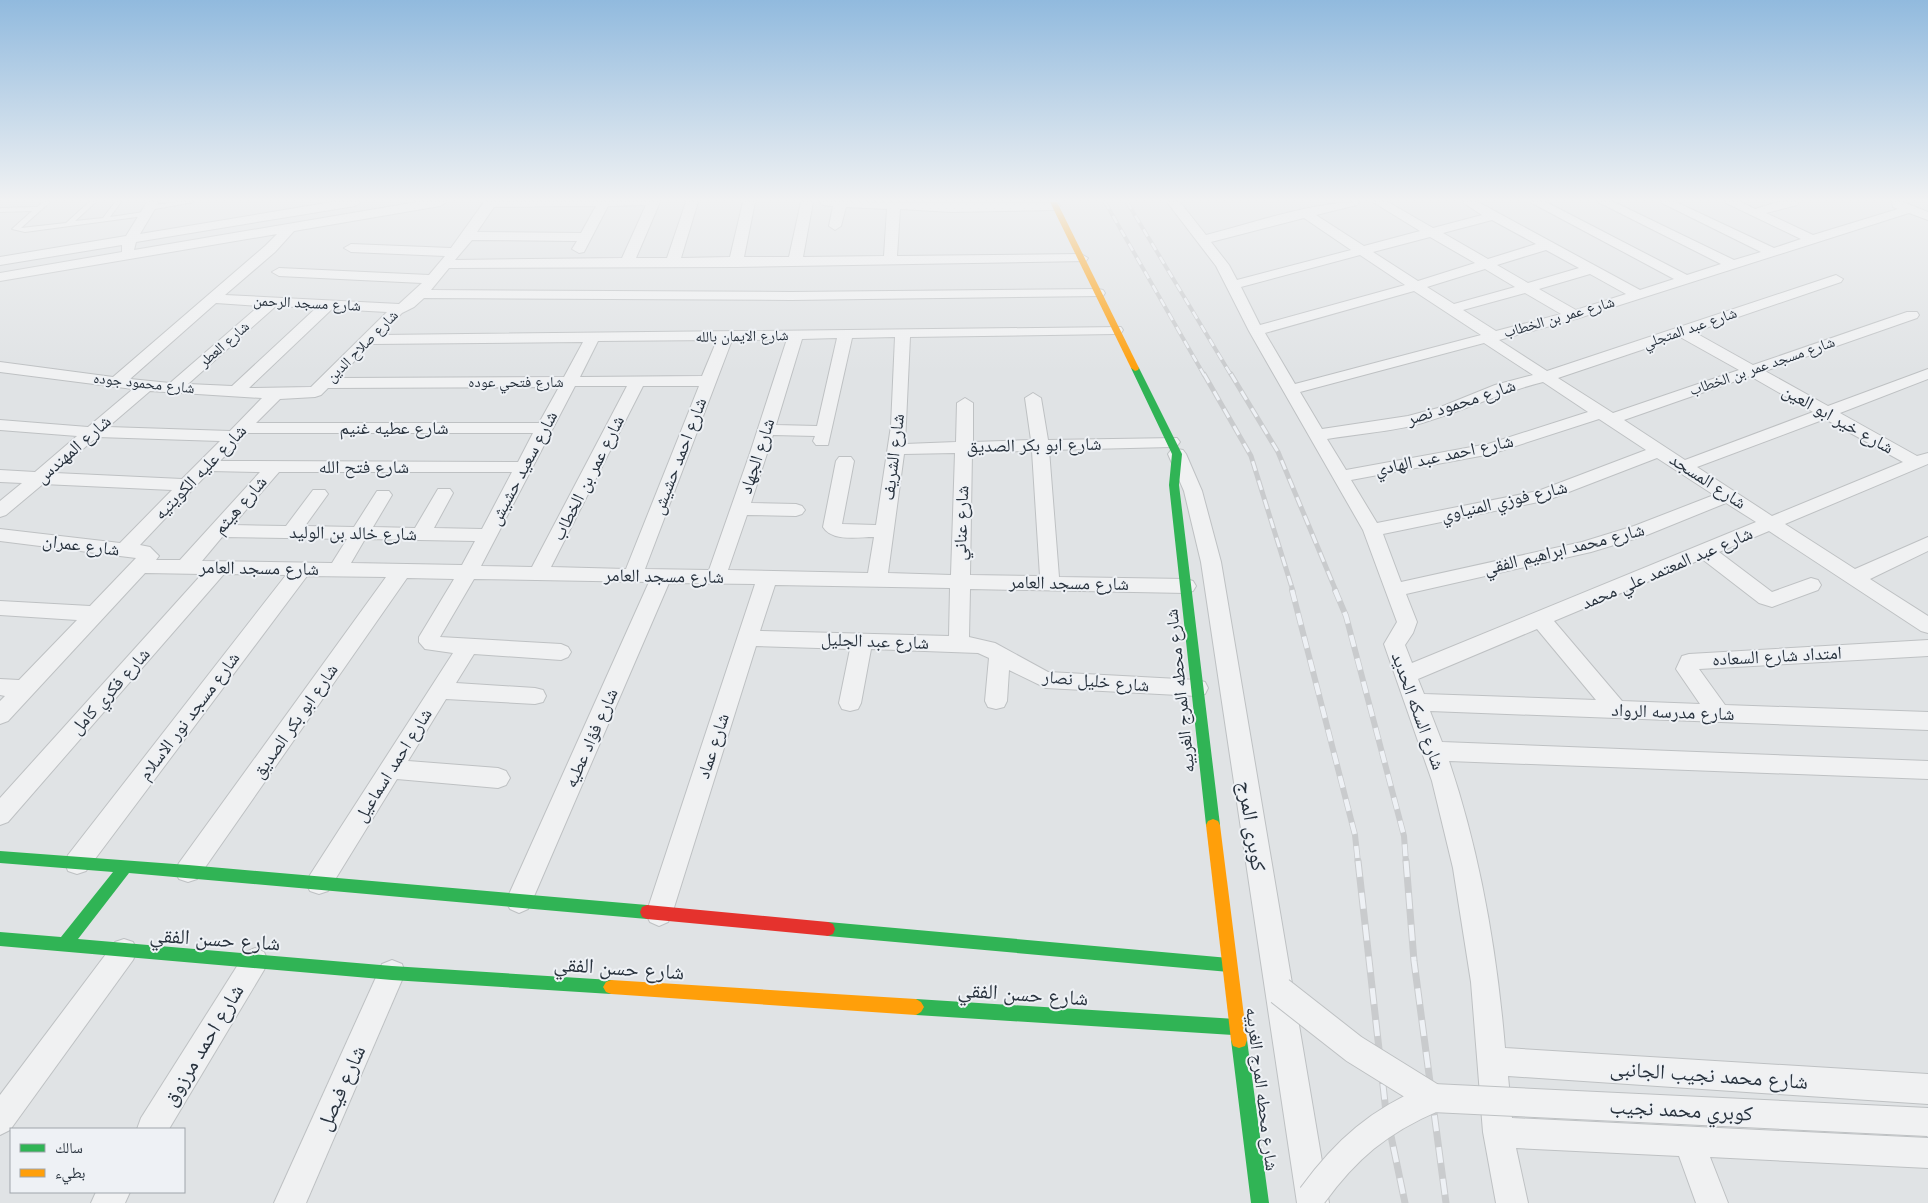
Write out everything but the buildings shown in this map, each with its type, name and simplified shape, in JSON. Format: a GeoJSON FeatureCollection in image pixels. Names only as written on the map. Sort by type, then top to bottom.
{"type":"FeatureCollection","features":[{"type":"Feature","properties":{"kind":"street"},"geometry":{"type":"LineString","coordinates":[[0,261],[18,258]]}},
{"type":"Feature","properties":{"kind":"street"},"geometry":{"type":"LineString","coordinates":[[0,277],[112,258]]}},
{"type":"Feature","properties":{"kind":"street"},"geometry":{"type":"LineString","coordinates":[[118,381],[260,258]]}},
{"type":"Feature","properties":{"kind":"street","name":"شارع صلاح الدين"},"geometry":{"type":"LineString","coordinates":[[275,394],[310,394],[325,383],[400,308],[409,304],[420,294],[450,258]]}},
{"type":"Feature","properties":{"kind":"street"},"geometry":{"type":"LineString","coordinates":[[571,264],[574,258]]}},
{"type":"Feature","properties":{"kind":"street"},"geometry":{"type":"LineString","coordinates":[[627,263],[629,258]]}},
{"type":"Feature","properties":{"kind":"street"},"geometry":{"type":"LineString","coordinates":[[672,263],[674,258]]}},
{"type":"Feature","properties":{"kind":"street"},"geometry":{"type":"LineString","coordinates":[[736,263],[737,258]]}},
{"type":"Feature","properties":{"kind":"street"},"geometry":{"type":"LineString","coordinates":[[446,264],[890,262],[1073,258]]}},
{"type":"Feature","properties":{"kind":"street"},"geometry":{"type":"LineString","coordinates":[[1080,258],[1174,448]]}},
{"type":"Feature","properties":{"kind":"street","name":"شارع السكه الحديد"},"geometry":{"type":"LineString","coordinates":[[1215,258],[1233,285],[1256,331],[1372,530],[1407,622],[1403,633],[1394,644],[1405,675],[1418,702],[1450,800],[1474,916],[1485,983],[1498,1132],[1512,1203]]}},
{"type":"Feature","properties":{"kind":"street"},"geometry":{"type":"LineString","coordinates":[[1233,285],[1334,258]]}},
{"type":"Feature","properties":{"kind":"street"},"geometry":{"type":"LineString","coordinates":[[1372,258],[1452,309],[1490,337]]}},
{"type":"Feature","properties":{"kind":"street"},"geometry":{"type":"LineString","coordinates":[[1476,258],[1574,315]]}},
{"type":"Feature","properties":{"kind":"street"},"geometry":{"type":"LineString","coordinates":[[1256,331],[1381,298],[1505,258]]}},
{"type":"Feature","properties":{"kind":"street"},"geometry":{"type":"LineString","coordinates":[[1572,258],[1637,294]]}},
{"type":"Feature","properties":{"kind":"street"},"geometry":{"type":"LineString","coordinates":[[1645,258],[1685,279]]}},
{"type":"Feature","properties":{"kind":"street"},"geometry":{"type":"LineString","coordinates":[[1720,258],[1732,264]]}},
{"type":"Feature","properties":{"kind":"street","name":"شارع عمر بن الخطاب"},"geometry":{"type":"LineString","coordinates":[[1290,390],[1574,315],[1752,258]]}},
{"type":"Feature","properties":{"kind":"street"},"geometry":{"type":"LineString","coordinates":[[1452,309],[1592,269]]}},
{"type":"Feature","properties":{"kind":"street"},"geometry":{"type":"LineString","coordinates":[[279,272],[433,279]]}},
{"type":"Feature","properties":{"kind":"street"},"geometry":{"type":"LineString","coordinates":[[0,289],[24,273]]}},
{"type":"Feature","properties":{"kind":"street","name":"شارع عبد المتجلي"},"geometry":{"type":"LineString","coordinates":[[1545,376],[1836,279]]}},
{"type":"Feature","properties":{"kind":"street"},"geometry":{"type":"LineString","coordinates":[[420,294],[810,296],[1098,293]]}},
{"type":"Feature","properties":{"kind":"street","name":"شارع مسجد الرحمن"},"geometry":{"type":"LineString","coordinates":[[213,299],[400,308]]}},
{"type":"Feature","properties":{"kind":"street","name":"شارع العطر"},"geometry":{"type":"LineString","coordinates":[[175,388],[273,301]]}},
{"type":"Feature","properties":{"kind":"street"},"geometry":{"type":"LineString","coordinates":[[236,391],[329,304]]}},
{"type":"Feature","properties":{"kind":"street","name":"شارع مسجد عمر بن الخطاب"},"geometry":{"type":"LineString","coordinates":[[1607,416],[1912,315]]}},
{"type":"Feature","properties":{"kind":"street","name":"شارع الايمان بالله"},"geometry":{"type":"LineString","coordinates":[[367,340],[1116,330]]}},
{"type":"Feature","properties":{"kind":"street","name":"شارع خير ابو العين"},"geometry":{"type":"LineString","coordinates":[[1681,331],[1826,412],[1923,461]]}},
{"type":"Feature","properties":{"kind":"street","name":"شارع الشريف"},"geometry":{"type":"LineString","coordinates":[[876,580],[899,426],[902,333]]}},
{"type":"Feature","properties":{"kind":"street"},"geometry":{"type":"LineString","coordinates":[[766,430],[823,436],[845,334]]}},
{"type":"Feature","properties":{"kind":"street","name":"شارع الجهاد"},"geometry":{"type":"LineString","coordinates":[[716,577],[796,335]]}},
{"type":"Feature","properties":{"kind":"street","name":"شارع احمد حشيش"},"geometry":{"type":"LineString","coordinates":[[633,575],[726,336]]}},
{"type":"Feature","properties":{"kind":"street","name":"شارع سعيد حشيش"},"geometry":{"type":"LineString","coordinates":[[468,646],[432,644],[429,642],[593,337]]}},
{"type":"Feature","properties":{"kind":"street","name":"شارع المسجد"},"geometry":{"type":"LineString","coordinates":[[1490,337],[1545,376],[1928,626]]}},
{"type":"Feature","properties":{"kind":"street"},"geometry":{"type":"LineString","coordinates":[[0,379],[7,368]]}},
{"type":"Feature","properties":{"kind":"street","name":"شارع محمود جوده"},"geometry":{"type":"LineString","coordinates":[[7,368],[146,386],[275,394]]}},
{"type":"Feature","properties":{"kind":"street"},"geometry":{"type":"LineString","coordinates":[[1684,466],[1928,374]]}},
{"type":"Feature","properties":{"kind":"street","name":"شارع محمود نصر"},"geometry":{"type":"LineString","coordinates":[[1317,435],[1410,420],[1444,411],[1501,388],[1545,376]]}},
{"type":"Feature","properties":{"kind":"street","name":"شارع فتحي عوده"},"geometry":{"type":"LineString","coordinates":[[325,383],[708,381]]}},
{"type":"Feature","properties":{"kind":"street","name":"شارع عمر بن الخطاب"},"geometry":{"type":"LineString","coordinates":[[538,573],[637,382]]}},
{"type":"Feature","properties":{"kind":"street","name":"شارع المهندس"},"geometry":{"type":"LineString","coordinates":[[0,511],[146,386]]}},
{"type":"Feature","properties":{"kind":"street","name":"شارع عليه الكويتيه"},"geometry":{"type":"LineString","coordinates":[[124,550],[275,394]]}},
{"type":"Feature","properties":{"kind":"street"},"geometry":{"type":"LineString","coordinates":[[1033,398],[1040,445],[1050,583]]}},
{"type":"Feature","properties":{"kind":"street","name":"شارع عناني"},"geometry":{"type":"LineString","coordinates":[[959,643],[965,402]]}},
{"type":"Feature","properties":{"kind":"street","name":"شارع احمد عبد الهادي"},"geometry":{"type":"LineString","coordinates":[[1341,476],[1491,449],[1607,416]]}},
{"type":"Feature","properties":{"kind":"street","name":"شارع عطيه غنيم"},"geometry":{"type":"LineString","coordinates":[[0,425],[92,432],[545,428]]}},
{"type":"Feature","properties":{"kind":"street","name":"شارع ابو بكر الصديق"},"geometry":{"type":"LineString","coordinates":[[896,448],[1040,445],[1174,448]]}},
{"type":"Feature","properties":{"kind":"street","name":"كوبرى المرج"},"geometry":{"type":"LineString","coordinates":[[1174,448],[1193,490],[1212,562],[1238,742],[1280,991],[1312,1200]]}},
{"type":"Feature","properties":{"kind":"street","name":"شارع محطه المرج الغربيه"},"geometry":{"type":"LineString","coordinates":[[1174,448],[1174,485],[1197,688],[1236,1027],[1260,1203]]}},
{"type":"Feature","properties":{"kind":"street","name":"شارع فوزي المنياوي"},"geometry":{"type":"LineString","coordinates":[[1372,530],[1542,496],[1661,450]]}},
{"type":"Feature","properties":{"kind":"street"},"geometry":{"type":"LineString","coordinates":[[844,461],[832,528],[838,530],[884,530]]}},
{"type":"Feature","properties":{"kind":"street","name":"شارع عبد المعتمد علي محمد"},"geometry":{"type":"LineString","coordinates":[[1405,675],[1923,461]]}},
{"type":"Feature","properties":{"kind":"street","name":"شارع فتح الله"},"geometry":{"type":"LineString","coordinates":[[206,466],[523,467]]}},
{"type":"Feature","properties":{"kind":"street","name":"شارع هيثم"},"geometry":{"type":"LineString","coordinates":[[186,566],[274,467]]}},
{"type":"Feature","properties":{"kind":"street"},"geometry":{"type":"LineString","coordinates":[[0,476],[188,484]]}},
{"type":"Feature","properties":{"kind":"street"},"geometry":{"type":"LineString","coordinates":[[421,534],[444,493]]}},
{"type":"Feature","properties":{"kind":"street"},"geometry":{"type":"LineString","coordinates":[[291,532],[319,494]]}},
{"type":"Feature","properties":{"kind":"street"},"geometry":{"type":"LineString","coordinates":[[338,569],[383,495]]}},
{"type":"Feature","properties":{"kind":"street","name":"شارع محمد ابراهيم الفقي"},"geometry":{"type":"LineString","coordinates":[[1394,590],[1567,552],[1611,540],[1729,495]]}},
{"type":"Feature","properties":{"kind":"street"},"geometry":{"type":"LineString","coordinates":[[740,509],[796,510]]}},
{"type":"Feature","properties":{"kind":"street","name":"شارع خالد بن الوليد"},"geometry":{"type":"LineString","coordinates":[[218,530],[488,535]]}},
{"type":"Feature","properties":{"kind":"street","name":"شارع عمران"},"geometry":{"type":"LineString","coordinates":[[0,536],[149,554],[143,566]]}},
{"type":"Feature","properties":{"kind":"street"},"geometry":{"type":"LineString","coordinates":[[1854,578],[1928,543]]}},
{"type":"Feature","properties":{"kind":"street"},"geometry":{"type":"LineString","coordinates":[[1706,552],[1766,598],[1772,600],[1811,585]]}},
{"type":"Feature","properties":{"kind":"street"},"geometry":{"type":"LineString","coordinates":[[0,715],[143,566]]}},
{"type":"Feature","properties":{"kind":"street","name":"شارع مسجد العامر"},"geometry":{"type":"LineString","coordinates":[[143,566],[1186,586]]}},
{"type":"Feature","properties":{"kind":"street","name":"شارع فكري كامل"},"geometry":{"type":"LineString","coordinates":[[0,815],[219,567]]}},
{"type":"Feature","properties":{"kind":"street","name":"شارع مسجد نور الاسلام"},"geometry":{"type":"LineString","coordinates":[[77,863],[302,569]]}},
{"type":"Feature","properties":{"kind":"street","name":"شارع ابو بكر الصديق"},"geometry":{"type":"LineString","coordinates":[[188,871],[402,570]]}},
{"type":"Feature","properties":{"kind":"street","name":"شارع فؤاد عطيه"},"geometry":{"type":"LineString","coordinates":[[519,901],[662,576]]}},
{"type":"Feature","properties":{"kind":"street","name":"شارع عماد"},"geometry":{"type":"LineString","coordinates":[[659,914],[767,578]]}},
{"type":"Feature","properties":{"kind":"street"},"geometry":{"type":"LineString","coordinates":[[0,608],[96,614]]}},
{"type":"Feature","properties":{"kind":"street"},"geometry":{"type":"LineString","coordinates":[[1541,620],[1617,710]]}},
{"type":"Feature","properties":{"kind":"street","name":"شارع عبد الجليل"},"geometry":{"type":"LineString","coordinates":[[748,638],[959,643],[979,645],[1000,654]]}},
{"type":"Feature","properties":{"kind":"street"},"geometry":{"type":"LineString","coordinates":[[850,703],[862,640]]}},
{"type":"Feature","properties":{"kind":"street"},"geometry":{"type":"LineString","coordinates":[[468,646],[561,652]]}},
{"type":"Feature","properties":{"kind":"street","name":"شارع احمد اسماعيل"},"geometry":{"type":"LineString","coordinates":[[319,883],[468,646]]}},
{"type":"Feature","properties":{"kind":"street","name":"امتداد شارع السعاده"},"geometry":{"type":"LineString","coordinates":[[1719,713],[1688,672],[1686,666],[1689,662],[1928,648]]}},
{"type":"Feature","properties":{"kind":"street"},"geometry":{"type":"LineString","coordinates":[[996,701],[1000,654]]}},
{"type":"Feature","properties":{"kind":"street","name":"شارع خليل نصار"},"geometry":{"type":"LineString","coordinates":[[1000,654],[1031,674],[1046,680],[1197,688]]}},
{"type":"Feature","properties":{"kind":"street"},"geometry":{"type":"LineString","coordinates":[[0,687],[25,689]]}},
{"type":"Feature","properties":{"kind":"street"},"geometry":{"type":"LineString","coordinates":[[441,690],[535,696]]}},
{"type":"Feature","properties":{"kind":"street","name":"شارع مدرسه الرواد"},"geometry":{"type":"LineString","coordinates":[[1418,702],[1928,721]]}},
{"type":"Feature","properties":{"kind":"street"},"geometry":{"type":"LineString","coordinates":[[1434,751],[1928,770]]}},
{"type":"Feature","properties":{"kind":"street"},"geometry":{"type":"LineString","coordinates":[[390,770],[498,778]]}},
{"type":"Feature","properties":{"kind":"street"},"geometry":{"type":"LineString","coordinates":[[0,857],[188,871],[1229,965]]}},
{"type":"Feature","properties":{"kind":"street"},"geometry":{"type":"LineString","coordinates":[[64,945],[125,867]]}},
{"type":"Feature","properties":{"kind":"street","name":"شارع حسن الفقي"},"geometry":{"type":"LineString","coordinates":[[0,940],[392,972],[1236,1027]]}},
{"type":"Feature","properties":{"kind":"street"},"geometry":{"type":"LineString","coordinates":[[0,1120],[124,951]]}},
{"type":"Feature","properties":{"kind":"street","name":"شارع احمد مرزوق"},"geometry":{"type":"LineString","coordinates":[[153,1128],[255,961]]}},
{"type":"Feature","properties":{"kind":"street","name":"شارع فيصل"},"geometry":{"type":"LineString","coordinates":[[290,1203],[392,972]]}},
{"type":"Feature","properties":{"kind":"street","name":"كوبري محمد نجيب"},"geometry":{"type":"LineString","coordinates":[[1280,991],[1336,1038],[1366,1059],[1433,1098]]}},
{"type":"Feature","properties":{"kind":"street","name":"شارع محمد نجيب الجانبى"},"geometry":{"type":"LineString","coordinates":[[1491,1061],[1928,1089]]}},
{"type":"Feature","properties":{"kind":"street","name":"كوبري محمد نجيب"},"geometry":{"type":"LineString","coordinates":[[1312,1200],[1331,1169],[1359,1140],[1377,1125],[1404,1109],[1433,1098],[1928,1122]]}},
{"type":"Feature","properties":{"kind":"street"},"geometry":{"type":"LineString","coordinates":[[1498,1132],[1928,1153]]}},
{"type":"Feature","properties":{"kind":"street"},"geometry":{"type":"LineString","coordinates":[[1688,1141],[1712,1203]]}},
{"type":"Feature","properties":{"kind":"railway"},"geometry":{"type":"LineString","coordinates":[[1137,258],[1204,375]]}},
{"type":"Feature","properties":{"kind":"railway"},"geometry":{"type":"LineString","coordinates":[[1161,258],[1231,375]]}},
{"type":"Feature","properties":{"kind":"railway"},"geometry":{"type":"LineString","coordinates":[[1204,374],[1251,456],[1293,591]]}},
{"type":"Feature","properties":{"kind":"railway"},"geometry":{"type":"LineString","coordinates":[[1231,374],[1278,452],[1336,591]]}},
{"type":"Feature","properties":{"kind":"railway"},"geometry":{"type":"LineString","coordinates":[[1292,590],[1355,835],[1358,863]]}},
{"type":"Feature","properties":{"kind":"railway"},"geometry":{"type":"LineString","coordinates":[[1335,590],[1346,616],[1404,836],[1406,863]]}},
{"type":"Feature","properties":{"kind":"railway"},"geometry":{"type":"LineString","coordinates":[[1358,861],[1386,1112],[1405,1203]]}},
{"type":"Feature","properties":{"kind":"railway"},"geometry":{"type":"LineString","coordinates":[[1406,861],[1414,961],[1446,1203]]}},
{"type":"Feature","properties":{"kind":"traffic: fast"},"geometry":{"type":"LineString","coordinates":[[1135,368],[1177,454],[1174,485],[1213,825]]}},
{"type":"Feature","properties":{"kind":"traffic: fast"},"geometry":{"type":"LineString","coordinates":[[0,857],[188,871],[647,912]]}},
{"type":"Feature","properties":{"kind":"traffic: fast"},"geometry":{"type":"LineString","coordinates":[[64,945],[125,867]]}},
{"type":"Feature","properties":{"kind":"traffic: fast"},"geometry":{"type":"LineString","coordinates":[[828,929],[1229,965]]}},
{"type":"Feature","properties":{"kind":"traffic: fast"},"geometry":{"type":"LineString","coordinates":[[0,939],[392,973],[611,987]]}},
{"type":"Feature","properties":{"kind":"traffic: fast"},"geometry":{"type":"LineString","coordinates":[[916,1007],[1236,1027]]}},
{"type":"Feature","properties":{"kind":"traffic: fast"},"geometry":{"type":"LineString","coordinates":[[1239,1040],[1260,1203]]}},
{"type":"Feature","properties":{"kind":"traffic: slow"},"geometry":{"type":"LineString","coordinates":[[1081,258],[1135,368]]}},
{"type":"Feature","properties":{"kind":"traffic: slow"},"geometry":{"type":"LineString","coordinates":[[1213,825],[1239,1040]]}},
{"type":"Feature","properties":{"kind":"traffic: slow"},"geometry":{"type":"LineString","coordinates":[[611,987],[916,1007]]}},
{"type":"Feature","properties":{"kind":"traffic: jam"},"geometry":{"type":"LineString","coordinates":[[647,912],[828,929]]}}]}
